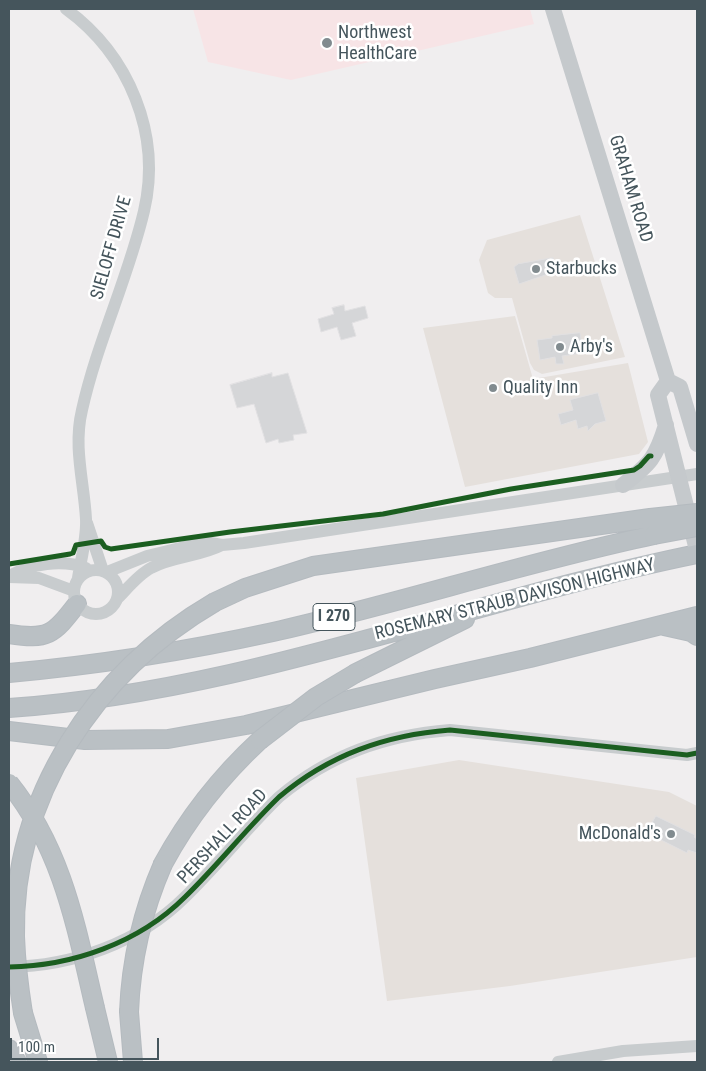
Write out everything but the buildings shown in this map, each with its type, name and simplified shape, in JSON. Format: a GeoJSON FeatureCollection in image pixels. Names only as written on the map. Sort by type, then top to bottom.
{"type":"FeatureCollection","features":[{"type":"Feature","properties":{"kind":"highway"},"geometry":{"type":"LineString","coordinates":[[38,1062],[23,1013],[17,972],[15,936],[17,900],[30,831],[57,764],[84,719],[118,677],[144,652],[171,630],[215,602],[245,588],[313,566],[652,526],[697,513]]}},
{"type":"Feature","properties":{"kind":"highway","name":"ROSEMARY STRAUB DAVISON HIGHWAY"},"geometry":{"type":"LineString","coordinates":[[9,673],[140,657],[273,632],[553,558],[652,526],[697,527]]}},
{"type":"Feature","properties":{"kind":"highway","name":"ROSEMARY STRAUB DAVISON HIGHWAY"},"geometry":{"type":"LineString","coordinates":[[9,708],[116,697],[192,683],[497,603],[697,554]]}},
{"type":"Feature","properties":{"kind":"highway"},"geometry":{"type":"LineString","coordinates":[[9,634],[37,638],[46,636],[65,620],[87,579]]}},
{"type":"Feature","properties":{"kind":"highway"},"geometry":{"type":"LineString","coordinates":[[133,1062],[129,1012],[134,950],[143,915],[163,864],[180,833],[200,804],[220,780],[260,740],[316,697],[356,673],[497,603]]}},
{"type":"Feature","properties":{"kind":"highway"},"geometry":{"type":"LineString","coordinates":[[9,731],[85,740],[168,739],[246,725],[697,616]]}},
{"type":"Feature","properties":{"kind":"highway"},"geometry":{"type":"LineString","coordinates":[[661,626],[691,632],[697,636]]}},
{"type":"Feature","properties":{"kind":"highway"},"geometry":{"type":"LineString","coordinates":[[9,782],[37,824],[59,869],[74,917],[108,1062]]}},
{"type":"Feature","properties":{"kind":"highway"},"geometry":{"type":"LineString","coordinates":[[9,1049],[17,1062]]}},
{"type":"Feature","properties":{"kind":"main road","name":"GRAHAM ROAD"},"geometry":{"type":"LineString","coordinates":[[553,9],[668,382],[680,387],[697,444]]}},
{"type":"Feature","properties":{"kind":"main road"},"geometry":{"type":"LineString","coordinates":[[668,382],[658,395],[697,550]]}},
{"type":"Feature","properties":{"kind":"main road"},"geometry":{"type":"LineString","coordinates":[[624,485],[650,463],[657,452],[666,425]]}},
{"type":"Feature","properties":{"kind":"street","name":"SIELOFF DRIVE"},"geometry":{"type":"LineString","coordinates":[[66,9],[104,44],[130,82],[146,127],[148,169],[144,210],[82,411],[78,451],[86,520],[87,579]]}},
{"type":"Feature","properties":{"kind":"street"},"geometry":{"type":"LineString","coordinates":[[9,577],[23,568],[68,563],[87,579],[88,613],[102,613],[114,605],[117,599],[149,569],[159,564],[206,553],[222,545],[697,474]]}},
{"type":"Feature","properties":{"kind":"street","name":"SIELOFF DRIVE"},"geometry":{"type":"LineString","coordinates":[[86,520],[87,579]]}},
{"type":"Feature","properties":{"kind":"street"},"geometry":{"type":"LineString","coordinates":[[87,579],[147,556],[205,542],[222,545]]}},
{"type":"Feature","properties":{"kind":"street"},"geometry":{"type":"LineString","coordinates":[[9,577],[87,579],[118,586],[117,599]]}},
{"type":"Feature","properties":{"kind":"street","name":"PERSHALL ROAD"},"geometry":{"type":"LineString","coordinates":[[9,967],[43,965],[93,953],[127,938],[184,898],[279,797],[296,783],[336,758],[368,745],[418,732],[450,730],[687,755],[697,753]]}},
{"type":"Feature","properties":{"kind":"street"},"geometry":{"type":"LineString","coordinates":[[558,1062],[646,1056],[697,1046]]}},
{"type":"Feature","properties":{"kind":"shaded area","name":"Northwest HealthCare"},"geometry":{"type":"Polygon","coordinates":[[[193,9],[530,9],[534,24],[291,80],[208,62],[193,9]]]}},
{"type":"Feature","properties":{"kind":"shaded area"},"geometry":{"type":"Polygon","coordinates":[[[580,215],[625,357],[542,374],[534,370],[530,363],[512,298],[495,298],[488,293],[479,260],[487,240],[580,215]]]}},
{"type":"Feature","properties":{"kind":"shaded area"},"geometry":{"type":"Polygon","coordinates":[[[515,316],[533,379],[628,363],[648,442],[639,454],[465,487],[423,328],[515,316]]]}},
{"type":"Feature","properties":{"kind":"shaded area"},"geometry":{"type":"Polygon","coordinates":[[[459,760],[669,792],[697,806],[697,957],[510,986],[387,1001],[356,778],[459,760]]]}},
{"type":"Feature","properties":{"kind":"cycle path"},"geometry":{"type":"LineString","coordinates":[[9,564],[70,554],[73,553],[76,545],[101,541],[105,547],[111,549],[230,532],[383,514],[511,489],[634,470],[651,456]]}},
{"type":"Feature","properties":{"kind":"cycle path"},"geometry":{"type":"LineString","coordinates":[[9,967],[33,966],[80,957],[126,939],[147,927],[185,897],[279,797],[298,782],[338,759],[381,742],[450,730],[687,755],[697,753]]}},
{"type":"Feature","properties":{"kind":"place","name":"Northwest HealthCare"},"geometry":{"type":"Point","coordinates":[327,43]}},
{"type":"Feature","properties":{"kind":"place","name":"Starbucks"},"geometry":{"type":"Point","coordinates":[536,269]}},
{"type":"Feature","properties":{"kind":"place","name":"Arby's"},"geometry":{"type":"Point","coordinates":[560,347]}},
{"type":"Feature","properties":{"kind":"place","name":"Quality Inn"},"geometry":{"type":"Point","coordinates":[493,388]}},
{"type":"Feature","properties":{"kind":"place","name":"McDonald's"},"geometry":{"type":"Point","coordinates":[671,834]}}]}
